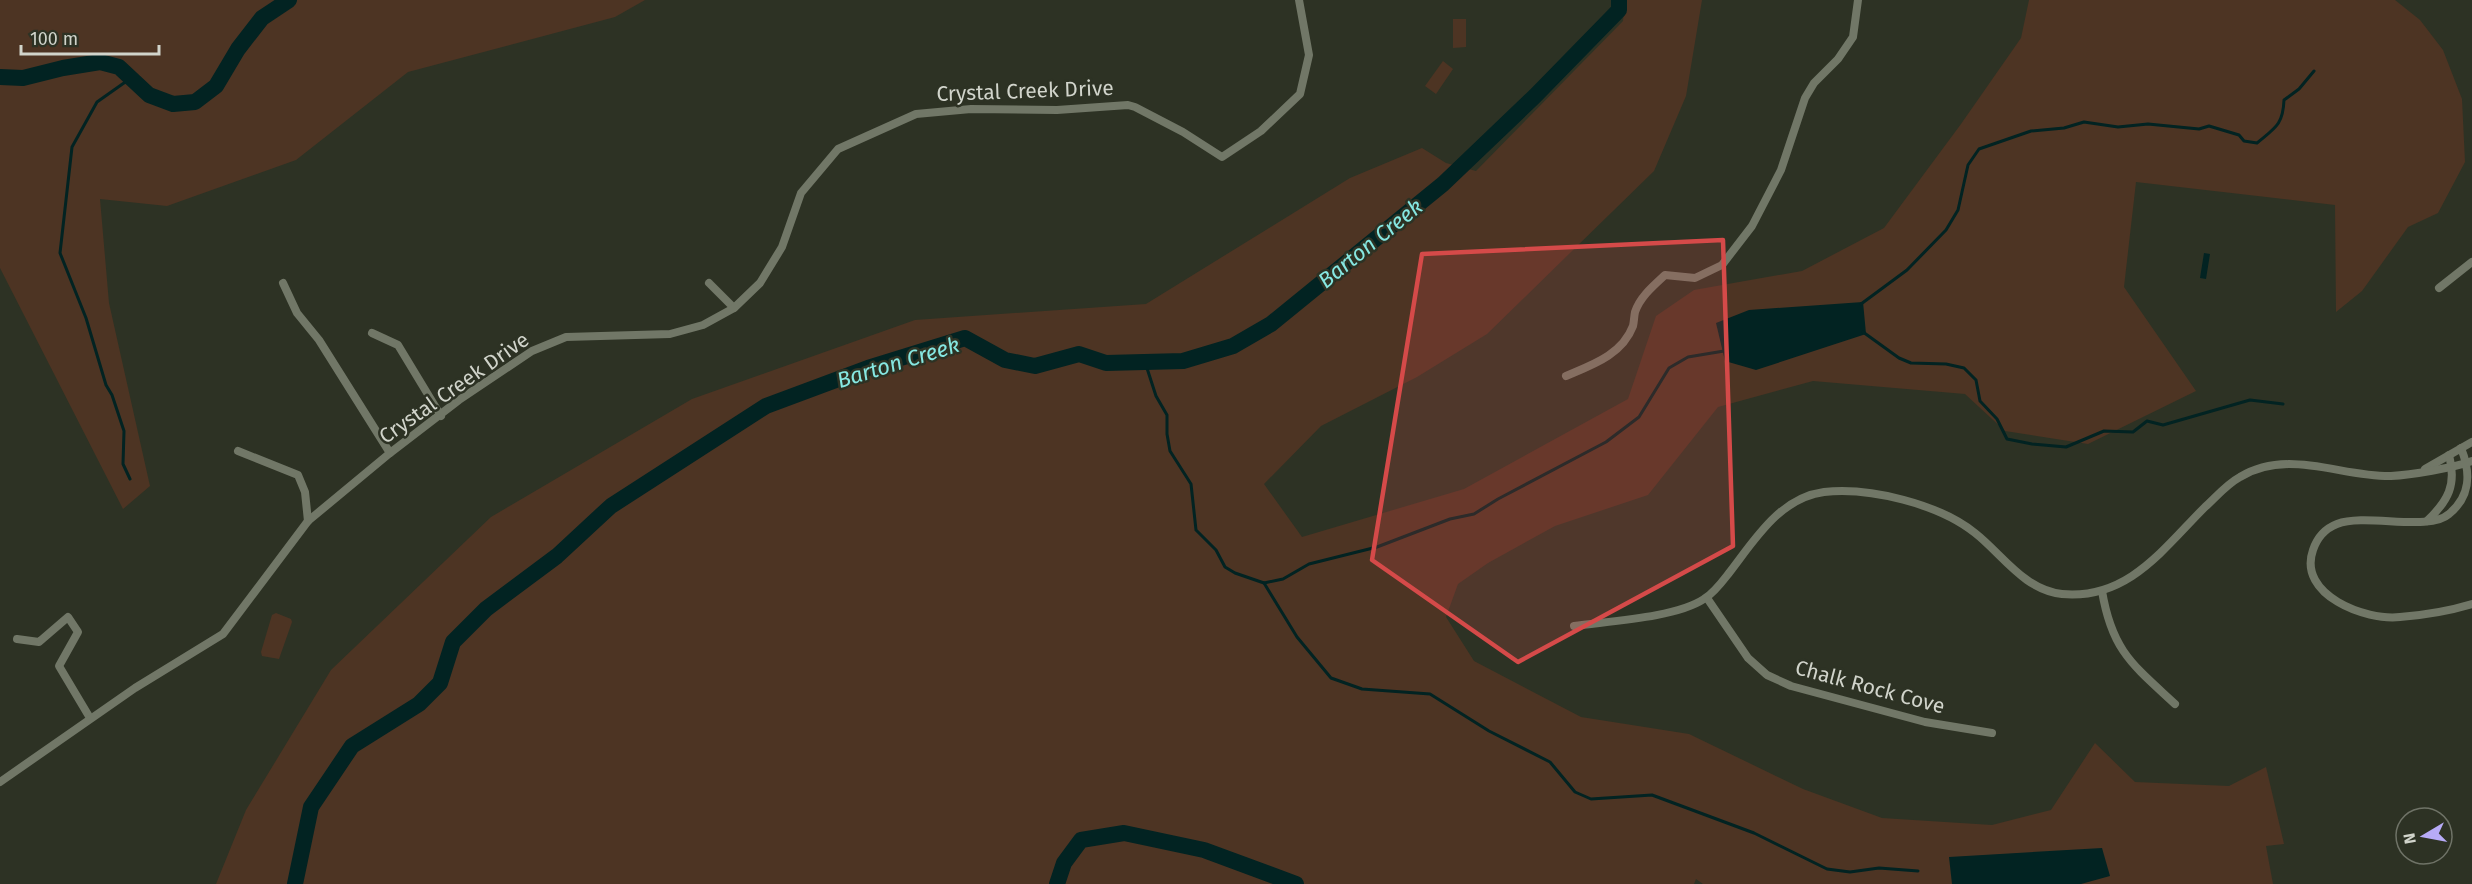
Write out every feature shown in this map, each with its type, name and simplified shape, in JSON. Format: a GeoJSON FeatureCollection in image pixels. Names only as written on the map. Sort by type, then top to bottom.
{"type":"FeatureCollection","features":[{"type":"Feature","properties":{"kind":"street","name":"Crystal Creek Drive"},"geometry":{"type":"LineString","coordinates":[[0,782],[57,744],[90,718],[223,634],[308,521],[390,453],[532,351],[566,337],[670,334],[704,325],[734,308],[760,283],[782,247],[801,193],[838,149],[916,114],[971,109],[1057,110],[1128,105],[1183,132],[1222,157],[1261,131],[1300,94],[1309,55],[1299,0]]}},
{"type":"Feature","properties":{"kind":"street"},"geometry":{"type":"LineString","coordinates":[[1566,376],[1604,360],[1624,341],[1633,325],[1635,312],[1648,290],[1665,275],[1695,278],[1722,265],[1746,234],[1781,170],[1805,98],[1814,83],[1838,59],[1853,37],[1858,0]]}},
{"type":"Feature","properties":{"kind":"street"},"geometry":{"type":"LineString","coordinates":[[2439,288],[2472,262]]}},
{"type":"Feature","properties":{"kind":"street"},"geometry":{"type":"LineString","coordinates":[[283,283],[297,313],[319,340],[390,453]]}},
{"type":"Feature","properties":{"kind":"street"},"geometry":{"type":"LineString","coordinates":[[709,283],[734,308]]}},
{"type":"Feature","properties":{"kind":"street"},"geometry":{"type":"LineString","coordinates":[[372,333],[398,345],[441,416]]}},
{"type":"Feature","properties":{"kind":"street"},"geometry":{"type":"LineString","coordinates":[[2422,471],[2472,442]]}},
{"type":"Feature","properties":{"kind":"street"},"geometry":{"type":"LineString","coordinates":[[2461,448],[2470,462],[2469,481],[2461,501],[2448,516],[2426,522],[2349,520],[2336,524],[2324,531],[2316,541],[2311,554],[2312,570],[2318,586],[2327,596],[2352,609],[2388,619],[2430,614],[2472,604]]}},
{"type":"Feature","properties":{"kind":"street"},"geometry":{"type":"LineString","coordinates":[[238,451],[298,475],[305,492],[308,521]]}},
{"type":"Feature","properties":{"kind":"street"},"geometry":{"type":"LineString","coordinates":[[2426,522],[2449,495],[2452,467],[2449,455]]}},
{"type":"Feature","properties":{"kind":"street"},"geometry":{"type":"LineString","coordinates":[[1574,626],[1672,612],[1707,598],[1721,584],[1775,516],[1796,501],[1821,492],[1847,491],[1914,502],[1939,511],[1974,532],[2021,576],[2059,593],[2083,594],[2102,591],[2127,581],[2145,567],[2217,495],[2240,476],[2266,466],[2286,463],[2391,476],[2470,462]]}},
{"type":"Feature","properties":{"kind":"street"},"geometry":{"type":"LineString","coordinates":[[2102,591],[2109,622],[2118,646],[2135,667],[2175,704]]}},
{"type":"Feature","properties":{"kind":"street","name":"Chalk Rock Cove"},"geometry":{"type":"LineString","coordinates":[[1707,598],[1755,666],[1791,687],[1925,722],[1992,733]]}},
{"type":"Feature","properties":{"kind":"street"},"geometry":{"type":"LineString","coordinates":[[17,639],[39,642],[68,617],[78,632],[59,666],[90,718]]}},
{"type":"Feature","properties":{"kind":"highlighted area"},"geometry":{"type":"Polygon","coordinates":[[[1723,240],[1733,546],[1518,662],[1372,560],[1422,254],[1723,240]]]}},
{"type":"Feature","properties":{"kind":"shaded area"},"geometry":{"type":"Polygon","coordinates":[[[0,0],[645,0],[615,17],[408,72],[296,160],[167,206],[100,199],[109,303],[150,486],[123,509],[0,268],[0,0]]]}},
{"type":"Feature","properties":{"kind":"shaded area"},"geometry":{"type":"Polygon","coordinates":[[[1625,0],[1702,0],[1686,96],[1654,171],[1487,334],[1417,377],[1321,426],[1264,484],[1302,537],[1464,489],[1628,399],[1656,316],[1694,290],[1802,271],[1884,228],[2021,38],[2029,0],[2395,0],[2420,20],[2443,50],[2462,99],[2465,162],[2438,213],[2408,227],[2362,291],[2336,312],[2335,205],[2136,182],[2124,287],[2196,391],[2088,444],[2005,431],[1965,394],[1813,381],[1718,407],[1648,495],[1555,526],[1488,563],[1458,584],[1446,617],[1474,661],[1581,717],[1689,734],[1803,789],[1882,818],[1992,825],[2051,810],[2095,743],[2135,782],[2229,786],[2266,767],[2284,844],[2266,846],[2273,884],[1703,884],[1696,879],[1694,884],[216,884],[246,810],[331,670],[491,517],[692,399],[915,320],[1146,304],[1350,178],[1422,148],[1446,163],[1476,171],[1623,21],[1625,0]]]}},
{"type":"Feature","properties":{"kind":"shaded area"},"geometry":{"type":"Polygon","coordinates":[[[1453,19],[1466,19],[1466,47],[1453,48],[1453,19]]]}},
{"type":"Feature","properties":{"kind":"shaded area"},"geometry":{"type":"Polygon","coordinates":[[[1443,61],[1453,69],[1436,94],[1425,86],[1443,61]]]}},
{"type":"Feature","properties":{"kind":"shaded area"},"geometry":{"type":"Polygon","coordinates":[[[276,613],[291,619],[292,622],[279,659],[262,656],[261,652],[272,615],[276,613]]]}},
{"type":"Feature","properties":{"kind":"water"},"geometry":{"type":"Polygon","coordinates":[[[2204,253],[2210,254],[2206,279],[2200,278],[2204,253]]]}},
{"type":"Feature","properties":{"kind":"water"},"geometry":{"type":"Polygon","coordinates":[[[1863,302],[1866,334],[1756,370],[1725,361],[1716,323],[1749,310],[1863,302]]]}},
{"type":"Feature","properties":{"kind":"water"},"geometry":{"type":"Polygon","coordinates":[[[2102,848],[2110,876],[2081,884],[1952,884],[1949,857],[2102,848]]]}},
{"type":"Feature","properties":{"kind":"waterway"},"geometry":{"type":"LineString","coordinates":[[0,77],[23,78],[100,62],[119,67],[149,95],[173,104],[195,102],[216,86],[238,49],[262,18],[289,0]]}},
{"type":"Feature","properties":{"kind":"waterway","name":"Barton Creek"},"geometry":{"type":"LineString","coordinates":[[295,884],[311,807],[352,746],[419,704],[440,683],[453,642],[486,609],[557,556],[611,506],[766,406],[868,368],[965,338],[1005,360],[1035,366],[1079,354],[1106,363],[1183,361],[1233,346],[1271,324],[1443,184],[1535,96],[1619,10],[1619,0]]}},
{"type":"Feature","properties":{"kind":"waterway"},"geometry":{"type":"LineString","coordinates":[[1861,304],[1907,270],[1946,230],[1958,210],[1968,165],[1979,149],[2031,131],[2064,128],[2084,122],[2118,127],[2148,124],[2199,129],[2209,126],[2239,135],[2244,141],[2257,143],[2280,121],[2284,100],[2299,89],[2314,71]]}},
{"type":"Feature","properties":{"kind":"waterway"},"geometry":{"type":"LineString","coordinates":[[130,479],[123,464],[124,431],[112,395],[106,385],[86,318],[60,253],[72,147],[97,102],[131,78]]}},
{"type":"Feature","properties":{"kind":"waterway"},"geometry":{"type":"LineString","coordinates":[[1863,332],[1899,358],[1911,363],[1946,364],[1964,368],[1976,380],[1980,401],[1997,419],[2007,439],[2032,444],[2066,447],[2104,431],[2133,432],[2147,421],[2163,425],[2250,400],[2283,404]]}},
{"type":"Feature","properties":{"kind":"waterway"},"geometry":{"type":"LineString","coordinates":[[1264,583],[1283,579],[1309,564],[1377,547],[1450,519],[1474,514],[1606,442],[1639,417],[1669,368],[1688,357],[1724,351]]}},
{"type":"Feature","properties":{"kind":"waterway"},"geometry":{"type":"LineString","coordinates":[[1145,362],[1156,396],[1167,415],[1170,451],[1191,484],[1196,530],[1216,550],[1225,567],[1264,583],[1297,637],[1331,678],[1362,689],[1430,694],[1489,731],[1550,762],[1575,792],[1591,799],[1652,795],[1754,833],[1827,869],[1850,872],[1879,868],[1918,871]]}},
{"type":"Feature","properties":{"kind":"waterway","name":"Barton Creek"},"geometry":{"type":"LineString","coordinates":[[1057,884],[1064,863],[1081,840],[1124,833],[1204,850],[1296,884]]}}]}
